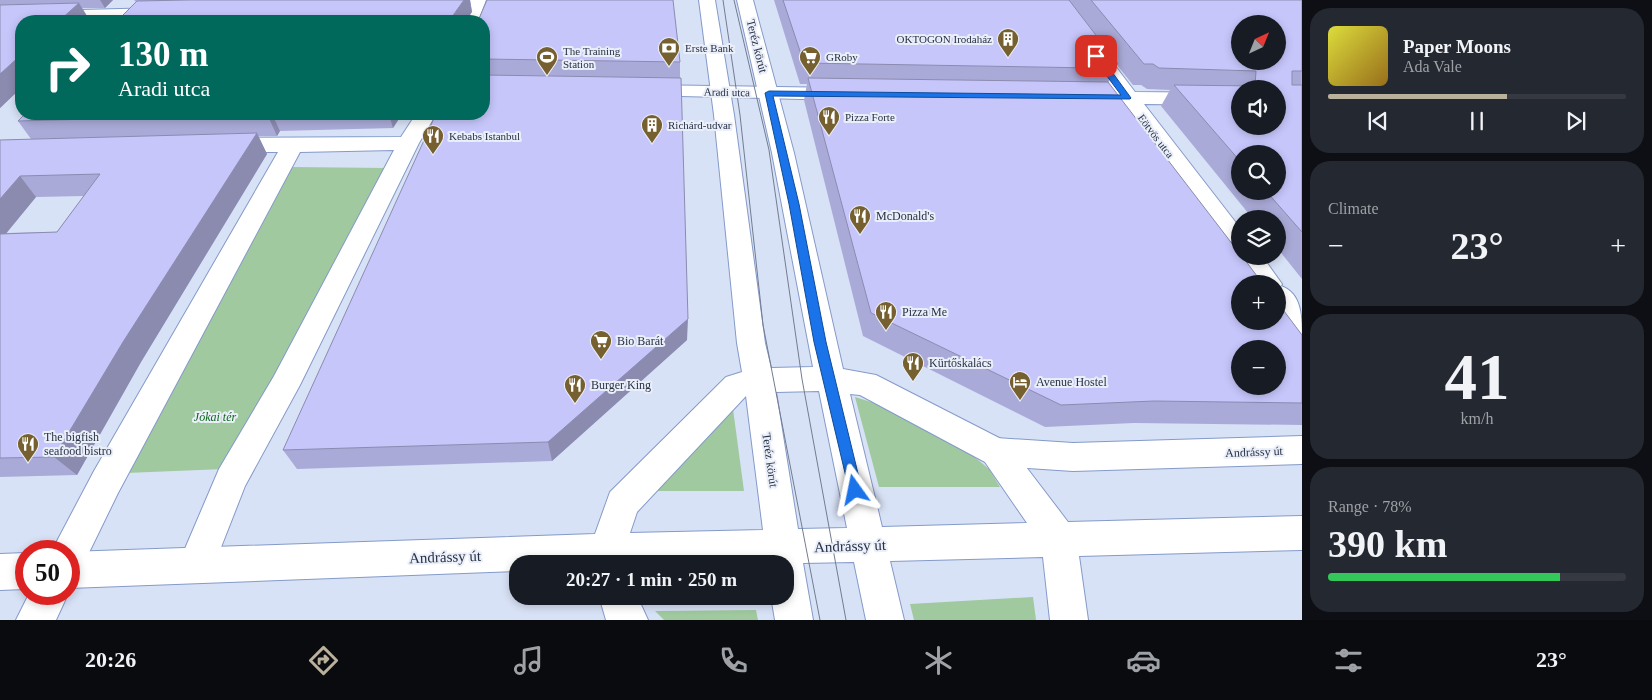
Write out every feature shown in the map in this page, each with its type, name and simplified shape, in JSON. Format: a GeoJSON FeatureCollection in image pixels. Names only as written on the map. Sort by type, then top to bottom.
{"type":"FeatureCollection","features":[{"type":"Feature","properties":{"kind":"main road","name":"Teréz körút"},"geometry":{"type":"LineString","coordinates":[[707,0],[721,92],[749,323],[759,380],[783,555]]}},
{"type":"Feature","properties":{"kind":"main road","name":"Teréz körút"},"geometry":{"type":"LineString","coordinates":[[746,0],[794,204],[820,342],[831,379],[885,620]]}},
{"type":"Feature","properties":{"kind":"main road","name":"Eötvös utca"},"geometry":{"type":"LineString","coordinates":[[1056,0],[1127,98],[1231,234]]}},
{"type":"Feature","properties":{"kind":"main road"},"geometry":{"type":"LineString","coordinates":[[455,7],[474,9]]}},
{"type":"Feature","properties":{"kind":"main road"},"geometry":{"type":"LineString","coordinates":[[89,15],[178,13]]}},
{"type":"Feature","properties":{"kind":"main road"},"geometry":{"type":"LineString","coordinates":[[0,17],[15,17]]}},
{"type":"Feature","properties":{"kind":"main road","name":"Aradi utca"},"geometry":{"type":"LineString","coordinates":[[629,90],[859,94]]}},
{"type":"Feature","properties":{"kind":"main road"},"geometry":{"type":"LineString","coordinates":[[1060,97],[1231,99]]}},
{"type":"Feature","properties":{"kind":"main road"},"geometry":{"type":"LineString","coordinates":[[196,565],[231,480],[285,385],[408,142],[422,120]]}},
{"type":"Feature","properties":{"kind":"main road"},"geometry":{"type":"LineString","coordinates":[[206,146],[293,146],[408,142]]}},
{"type":"Feature","properties":{"kind":"main road"},"geometry":{"type":"LineString","coordinates":[[77,540],[106,482],[293,146]]}},
{"type":"Feature","properties":{"kind":"main road"},"geometry":{"type":"LineString","coordinates":[[1286,306],[1302,327]]}},
{"type":"Feature","properties":{"kind":"main road"},"geometry":{"type":"LineString","coordinates":[[609,555],[622,503],[737,386],[759,380],[831,379],[865,384],[996,452],[1059,539],[1068,620]]}},
{"type":"Feature","properties":{"kind":"main road","name":"Andrássy út"},"geometry":{"type":"LineString","coordinates":[[996,452],[1073,457],[1302,450]]}},
{"type":"Feature","properties":{"kind":"main road","name":"Andrássy út"},"geometry":{"type":"LineString","coordinates":[[794,557],[867,545],[1302,534]]}},
{"type":"Feature","properties":{"kind":"main road","name":"Andrássy út"},"geometry":{"type":"LineString","coordinates":[[80,570],[196,565],[509,560]]}},
{"type":"Feature","properties":{"kind":"main road"},"geometry":{"type":"LineString","coordinates":[[0,572],[15,571]]}},
{"type":"Feature","properties":{"kind":"main road"},"geometry":{"type":"LineString","coordinates":[[35,620],[43,605]]}},
{"type":"Feature","properties":{"kind":"main road"},"geometry":{"type":"LineString","coordinates":[[620,605],[622,613],[629,620]]}},
{"type":"Feature","properties":{"kind":"main road","name":"Teréz körút"},"geometry":{"type":"LineString","coordinates":[[792,605],[794,620]]}},
{"type":"Feature","properties":{"kind":"green space","name":"Jókai tér"},"geometry":{"type":"Polygon","coordinates":[[[291,167],[388,168],[249,468],[126,473],[291,167]]]}},
{"type":"Feature","properties":{"kind":"green space"},"geometry":{"type":"Polygon","coordinates":[[[855,397],[887,407],[955,441],[989,469],[1000,487],[879,487],[855,397]]]}},
{"type":"Feature","properties":{"kind":"green space"},"geometry":{"type":"Polygon","coordinates":[[[733,409],[744,491],[653,491],[733,409]]]}},
{"type":"Feature","properties":{"kind":"green space"},"geometry":{"type":"Polygon","coordinates":[[[1033,597],[1036,620],[914,620],[910,604],[1033,597]]]}},
{"type":"Feature","properties":{"kind":"green space"},"geometry":{"type":"Polygon","coordinates":[[[756,610],[758,620],[664,620],[655,611],[756,610]]]}},
{"type":"Feature","properties":{"kind":"building"},"geometry":{"type":"Polygon","coordinates":[[[464,0],[453,15],[123,15],[137,1],[464,0]]]}},
{"type":"Feature","properties":{"kind":"building"},"geometry":{"type":"Polygon","coordinates":[[[487,0],[673,0],[680,62],[490,59],[490,15],[481,15],[487,0]]]}},
{"type":"Feature","properties":{"kind":"building"},"geometry":{"type":"Polygon","coordinates":[[[783,0],[1069,0],[1118,64],[1092,64],[1095,68],[804,63],[783,0]]]}},
{"type":"Feature","properties":{"kind":"building"},"geometry":{"type":"Polygon","coordinates":[[[1091,0],[1302,0],[1302,71],[1292,71],[1292,85],[1302,85],[1302,232],[1286,214],[1286,210],[1283,210],[1274,200],[1286,200],[1286,145],[1231,145],[1231,151],[1174,85],[1231,86],[1231,135],[1286,135],[1286,80],[1255,80],[1256,71],[1159,68],[1153,64],[1144,64],[1091,0]]]}},
{"type":"Feature","properties":{"kind":"building"},"geometry":{"type":"Polygon","coordinates":[[[79,3],[66,15],[15,15],[15,60],[0,74],[0,5],[79,3]]]}},
{"type":"Feature","properties":{"kind":"building"},"geometry":{"type":"Polygon","coordinates":[[[490,75],[681,78],[688,319],[548,442],[283,450],[433,120],[490,120],[490,75]]]}},
{"type":"Feature","properties":{"kind":"building"},"geometry":{"type":"Polygon","coordinates":[[[808,78],[1108,82],[1231,242],[1231,265],[1249,265],[1256,275],[1231,275],[1231,330],[1286,330],[1286,314],[1302,335],[1302,403],[1154,401],[1061,405],[871,313],[808,78]]]}},
{"type":"Feature","properties":{"kind":"building"},"geometry":{"type":"Polygon","coordinates":[[[19,120],[54,120],[18,121],[19,120]]]}},
{"type":"Feature","properties":{"kind":"building"},"geometry":{"type":"Polygon","coordinates":[[[257,133],[123,342],[54,457],[0,458],[0,234],[57,232],[100,174],[20,176],[0,199],[0,140],[257,133]]]}},
{"type":"Feature","properties":{"kind":"tram line"},"geometry":{"type":"LineString","coordinates":[[723,0],[740,115],[763,325],[820,620]]}},
{"type":"Feature","properties":{"kind":"tram line"},"geometry":{"type":"LineString","coordinates":[[734,0],[769,150],[802,379],[846,620]]}},
{"type":"Feature","properties":{"kind":"place","name":"OKTOGON Irodaház"},"geometry":{"type":"Point","coordinates":[1008,58]}},
{"type":"Feature","properties":{"kind":"place","name":"Erste Bank"},"geometry":{"type":"Point","coordinates":[669,67]}},
{"type":"Feature","properties":{"kind":"place","name":"The Training Station"},"geometry":{"type":"Point","coordinates":[547,76]}},
{"type":"Feature","properties":{"kind":"place","name":"GRoby"},"geometry":{"type":"Point","coordinates":[810,76]}},
{"type":"Feature","properties":{"kind":"place","name":"Pizza Forte"},"geometry":{"type":"Point","coordinates":[829,136]}},
{"type":"Feature","properties":{"kind":"place","name":"Richárd-udvar"},"geometry":{"type":"Point","coordinates":[652,144]}},
{"type":"Feature","properties":{"kind":"place","name":"Kebabs Istanbul"},"geometry":{"type":"Point","coordinates":[433,155]}},
{"type":"Feature","properties":{"kind":"place","name":"McDonald's"},"geometry":{"type":"Point","coordinates":[860,235]}},
{"type":"Feature","properties":{"kind":"place","name":"Pizza Me"},"geometry":{"type":"Point","coordinates":[886,331]}},
{"type":"Feature","properties":{"kind":"place","name":"Bio Barát"},"geometry":{"type":"Point","coordinates":[601,360]}},
{"type":"Feature","properties":{"kind":"place","name":"Kürtőskalács"},"geometry":{"type":"Point","coordinates":[913,382]}},
{"type":"Feature","properties":{"kind":"place","name":"Avenue Hostel"},"geometry":{"type":"Point","coordinates":[1020,401]}},
{"type":"Feature","properties":{"kind":"place","name":"Burger King"},"geometry":{"type":"Point","coordinates":[575,404]}},
{"type":"Feature","properties":{"kind":"place","name":"The bigfish seafood bistro"},"geometry":{"type":"Point","coordinates":[28,463]}},
{"type":"Feature","properties":{"kind":"route"},"geometry":{"type":"LineString","coordinates":[[855,490],[831,379],[820,342],[794,204],[769,93],[1127,98],[1096,56]]}}]}
